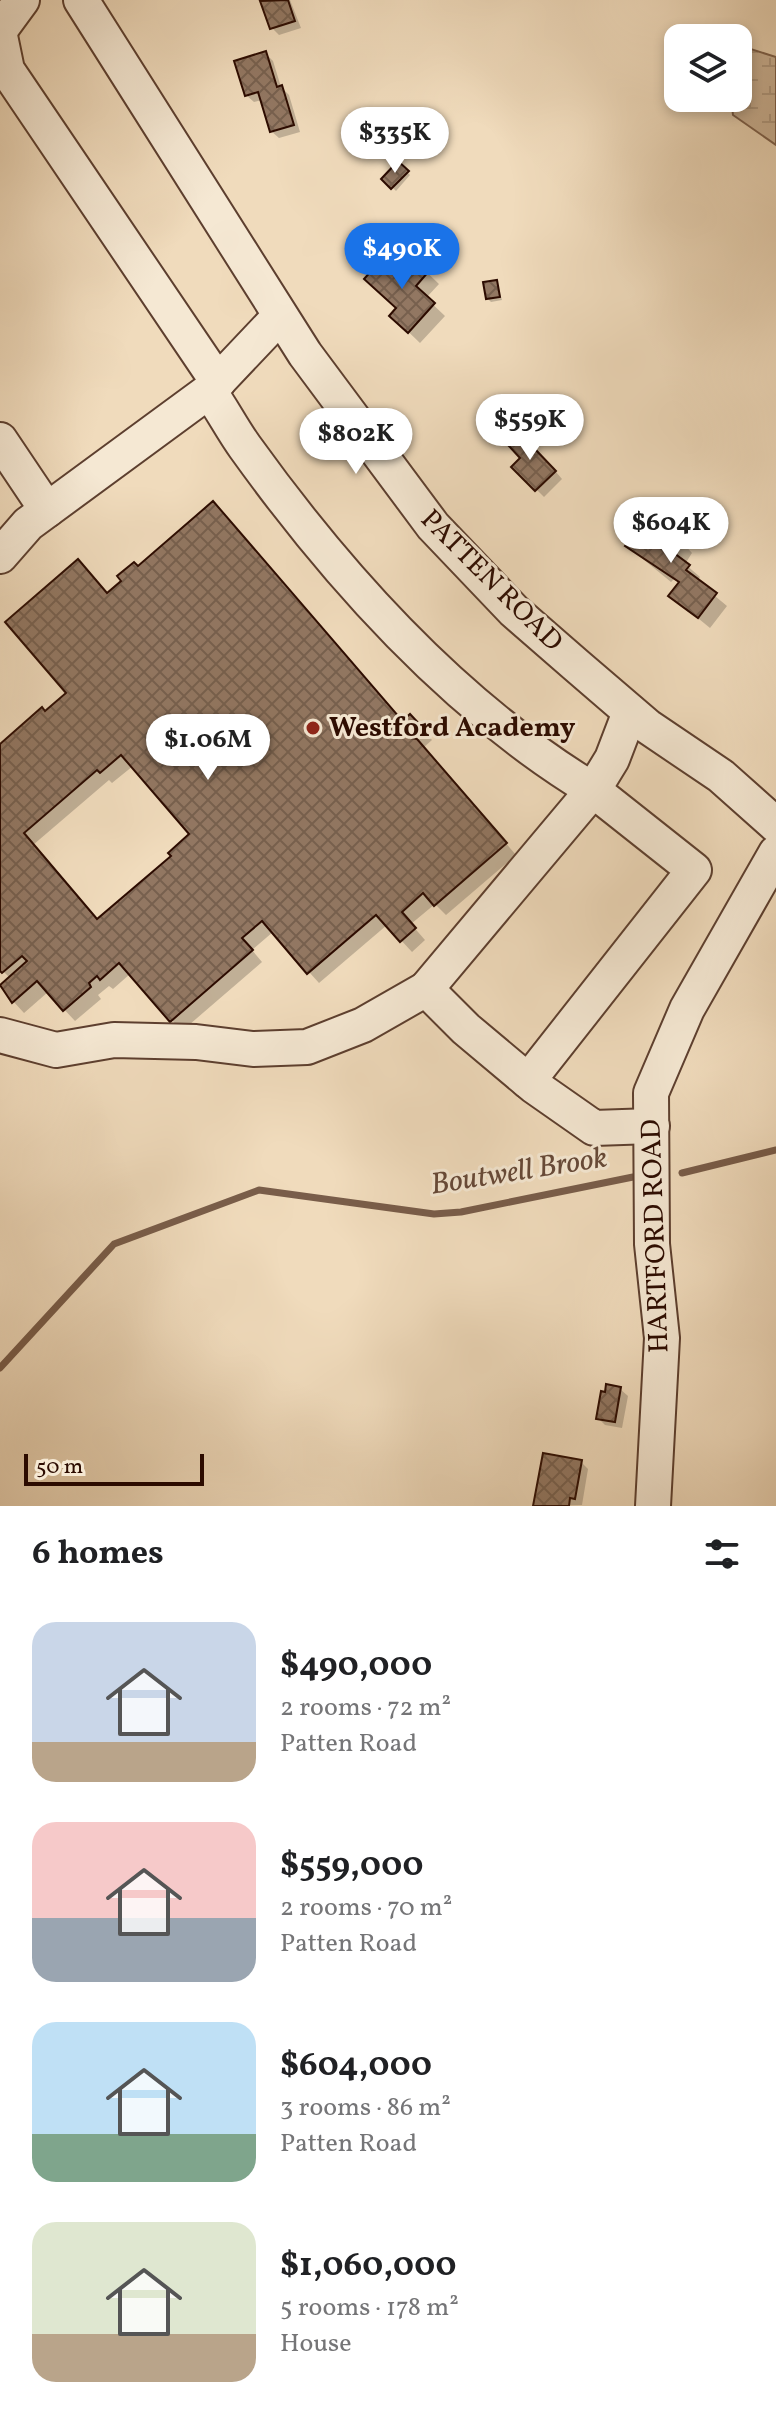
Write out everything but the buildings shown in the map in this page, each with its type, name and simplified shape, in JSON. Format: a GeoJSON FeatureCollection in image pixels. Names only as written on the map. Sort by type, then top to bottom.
{"type":"FeatureCollection","features":[{"type":"Feature","properties":{"kind":"street"},"geometry":{"type":"LineString","coordinates":[[22,0],[1,47],[7,70],[214,386],[243,445],[369,604],[461,690],[694,870],[528,1081]]}},
{"type":"Feature","properties":{"kind":"street","name":"PATTEN ROAD"},"geometry":{"type":"LineString","coordinates":[[81,0],[280,316],[381,461],[433,526],[514,611],[630,712],[721,776],[776,825]]}},
{"type":"Feature","properties":{"kind":"street"},"geometry":{"type":"LineString","coordinates":[[0,556],[28,524],[214,386],[280,316]]}},
{"type":"Feature","properties":{"kind":"street"},"geometry":{"type":"LineString","coordinates":[[0,440],[47,510]]}},
{"type":"Feature","properties":{"kind":"street"},"geometry":{"type":"LineString","coordinates":[[0,1035],[56,1050],[114,1040],[196,1042],[253,1049],[307,1047],[363,1025],[426,989],[593,790],[612,759],[630,712]]}},
{"type":"Feature","properties":{"kind":"street","name":"HARTFORD ROAD"},"geometry":{"type":"LineString","coordinates":[[653,1506],[662,1338],[652,1244],[651,1093],[664,1056],[714,959],[776,853]]}},
{"type":"Feature","properties":{"kind":"street"},"geometry":{"type":"LineString","coordinates":[[426,989],[466,1029],[528,1081],[594,1128],[652,1126]]}},
{"type":"Feature","properties":{"kind":"green space"},"geometry":{"type":"Polygon","coordinates":[[[752,49],[776,57],[776,145],[733,112],[752,112],[752,49]]]}},
{"type":"Feature","properties":{"kind":"waterway","name":"Boutwell Brook"},"geometry":{"type":"LineString","coordinates":[[682,1173],[776,1150]]}},
{"type":"Feature","properties":{"kind":"waterway","name":"Boutwell Brook"},"geometry":{"type":"LineString","coordinates":[[0,1368],[114,1244],[259,1190],[434,1214],[461,1212],[633,1177]]}},
{"type":"Feature","properties":{"kind":"place","name":"Westford Academy"},"geometry":{"type":"Point","coordinates":[313,728]}}]}
